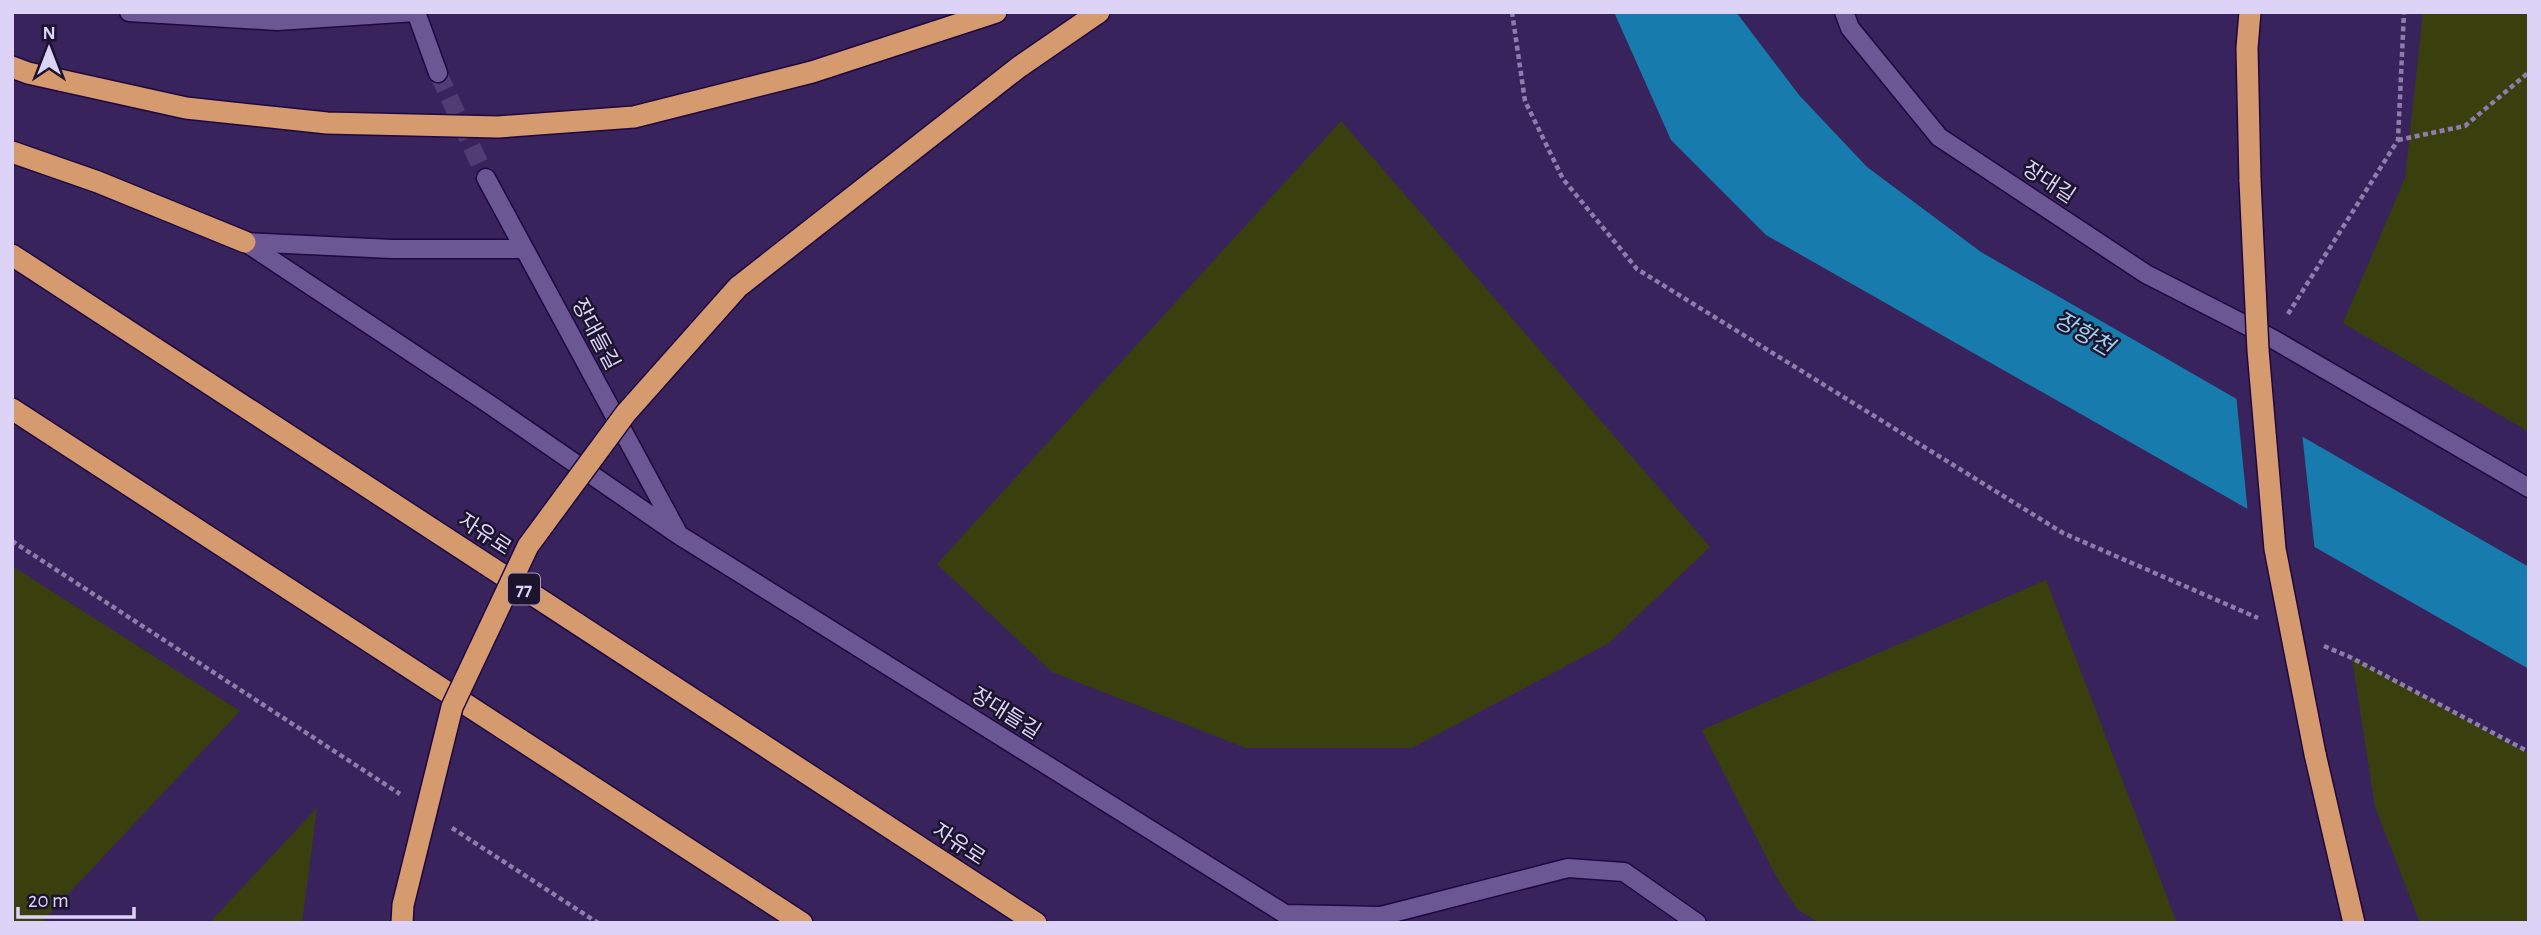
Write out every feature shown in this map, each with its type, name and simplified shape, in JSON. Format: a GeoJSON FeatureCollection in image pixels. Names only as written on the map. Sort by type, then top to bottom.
{"type":"FeatureCollection","features":[{"type":"Feature","properties":{"kind":"highway"},"geometry":{"type":"LineString","coordinates":[[12,67],[28,73],[186,108],[327,123],[498,127],[634,117],[812,72],[996,12]]}},
{"type":"Feature","properties":{"kind":"highway"},"geometry":{"type":"LineString","coordinates":[[402,923],[403,905],[453,708],[528,546],[626,413],[738,287],[1019,68],[1099,12]]}},
{"type":"Feature","properties":{"kind":"highway"},"geometry":{"type":"LineString","coordinates":[[2250,12],[2247,48],[2250,181],[2259,350],[2275,549],[2315,754],[2354,923]]}},
{"type":"Feature","properties":{"kind":"highway"},"geometry":{"type":"LineString","coordinates":[[12,152],[98,182],[245,242]]}},
{"type":"Feature","properties":{"kind":"highway","name":"자유로"},"geometry":{"type":"LineString","coordinates":[[12,256],[1035,923]]}},
{"type":"Feature","properties":{"kind":"highway"},"geometry":{"type":"LineString","coordinates":[[12,409],[802,923]]}},
{"type":"Feature","properties":{"kind":"street"},"geometry":{"type":"LineString","coordinates":[[129,12],[277,21],[416,12],[438,73]]}},
{"type":"Feature","properties":{"kind":"street","name":"장대길"},"geometry":{"type":"LineString","coordinates":[[1844,12],[1850,28],[1939,137],[2146,274],[2273,339],[2529,488]]}},
{"type":"Feature","properties":{"kind":"street","name":"장대들길"},"geometry":{"type":"LineString","coordinates":[[486,178],[679,535],[1285,914],[1381,916],[1568,867],[1624,872],[1697,923]]}},
{"type":"Feature","properties":{"kind":"street"},"geometry":{"type":"LineString","coordinates":[[245,242],[392,249],[524,249]]}},
{"type":"Feature","properties":{"kind":"street"},"geometry":{"type":"LineString","coordinates":[[245,242],[489,404],[679,535]]}},
{"type":"Feature","properties":{"kind":"path"},"geometry":{"type":"LineString","coordinates":[[1512,12],[1525,101],[1563,180],[1637,269],[2063,533],[2264,620]]}},
{"type":"Feature","properties":{"kind":"path"},"geometry":{"type":"LineString","coordinates":[[2273,339],[2398,140],[2404,12]]}},
{"type":"Feature","properties":{"kind":"path"},"geometry":{"type":"LineString","coordinates":[[2398,140],[2465,126],[2529,72]]}},
{"type":"Feature","properties":{"kind":"path"},"geometry":{"type":"LineString","coordinates":[[12,541],[405,797]]}},
{"type":"Feature","properties":{"kind":"path"},"geometry":{"type":"LineString","coordinates":[[2314,642],[2352,658],[2529,752]]}},
{"type":"Feature","properties":{"kind":"path"},"geometry":{"type":"LineString","coordinates":[[451,827],[598,923]]}},
{"type":"Feature","properties":{"kind":"green space"},"geometry":{"type":"Polygon","coordinates":[[[2423,12],[2529,12],[2529,432],[2343,323],[2405,178],[2423,12]]]}},
{"type":"Feature","properties":{"kind":"green space"},"geometry":{"type":"Polygon","coordinates":[[[1341,121],[1710,547],[1609,643],[1412,748],[1246,748],[1052,672],[937,564],[1341,121]]]}},
{"type":"Feature","properties":{"kind":"green space"},"geometry":{"type":"Polygon","coordinates":[[[12,566],[240,711],[41,923],[12,923],[12,566]]]}},
{"type":"Feature","properties":{"kind":"green space"},"geometry":{"type":"Polygon","coordinates":[[[2046,580],[2177,923],[1819,923],[1797,909],[1776,876],[1702,730],[2046,580]]]}},
{"type":"Feature","properties":{"kind":"green space"},"geometry":{"type":"Polygon","coordinates":[[[2352,658],[2529,754],[2529,923],[2420,923],[2375,807],[2352,658]]]}},
{"type":"Feature","properties":{"kind":"green space"},"geometry":{"type":"Polygon","coordinates":[[[317,808],[302,923],[209,923],[317,808]]]}},
{"type":"Feature","properties":{"kind":"water","name":"장항천"},"geometry":{"type":"Polygon","coordinates":[[[1614,12],[1736,12],[1799,95],[1867,167],[1981,252],[2529,567],[2529,669],[1766,235],[1671,140],[1614,12]]]}},
{"type":"Feature","properties":{"kind":"pier"},"geometry":{"type":"Polygon","coordinates":[[[2236,394],[2302,433],[2315,552],[2248,514],[2236,394]]]}},
{"type":"Feature","properties":{"kind":"tunnel"},"geometry":{"type":"LineString","coordinates":[[438,73],[486,178]]}}]}
